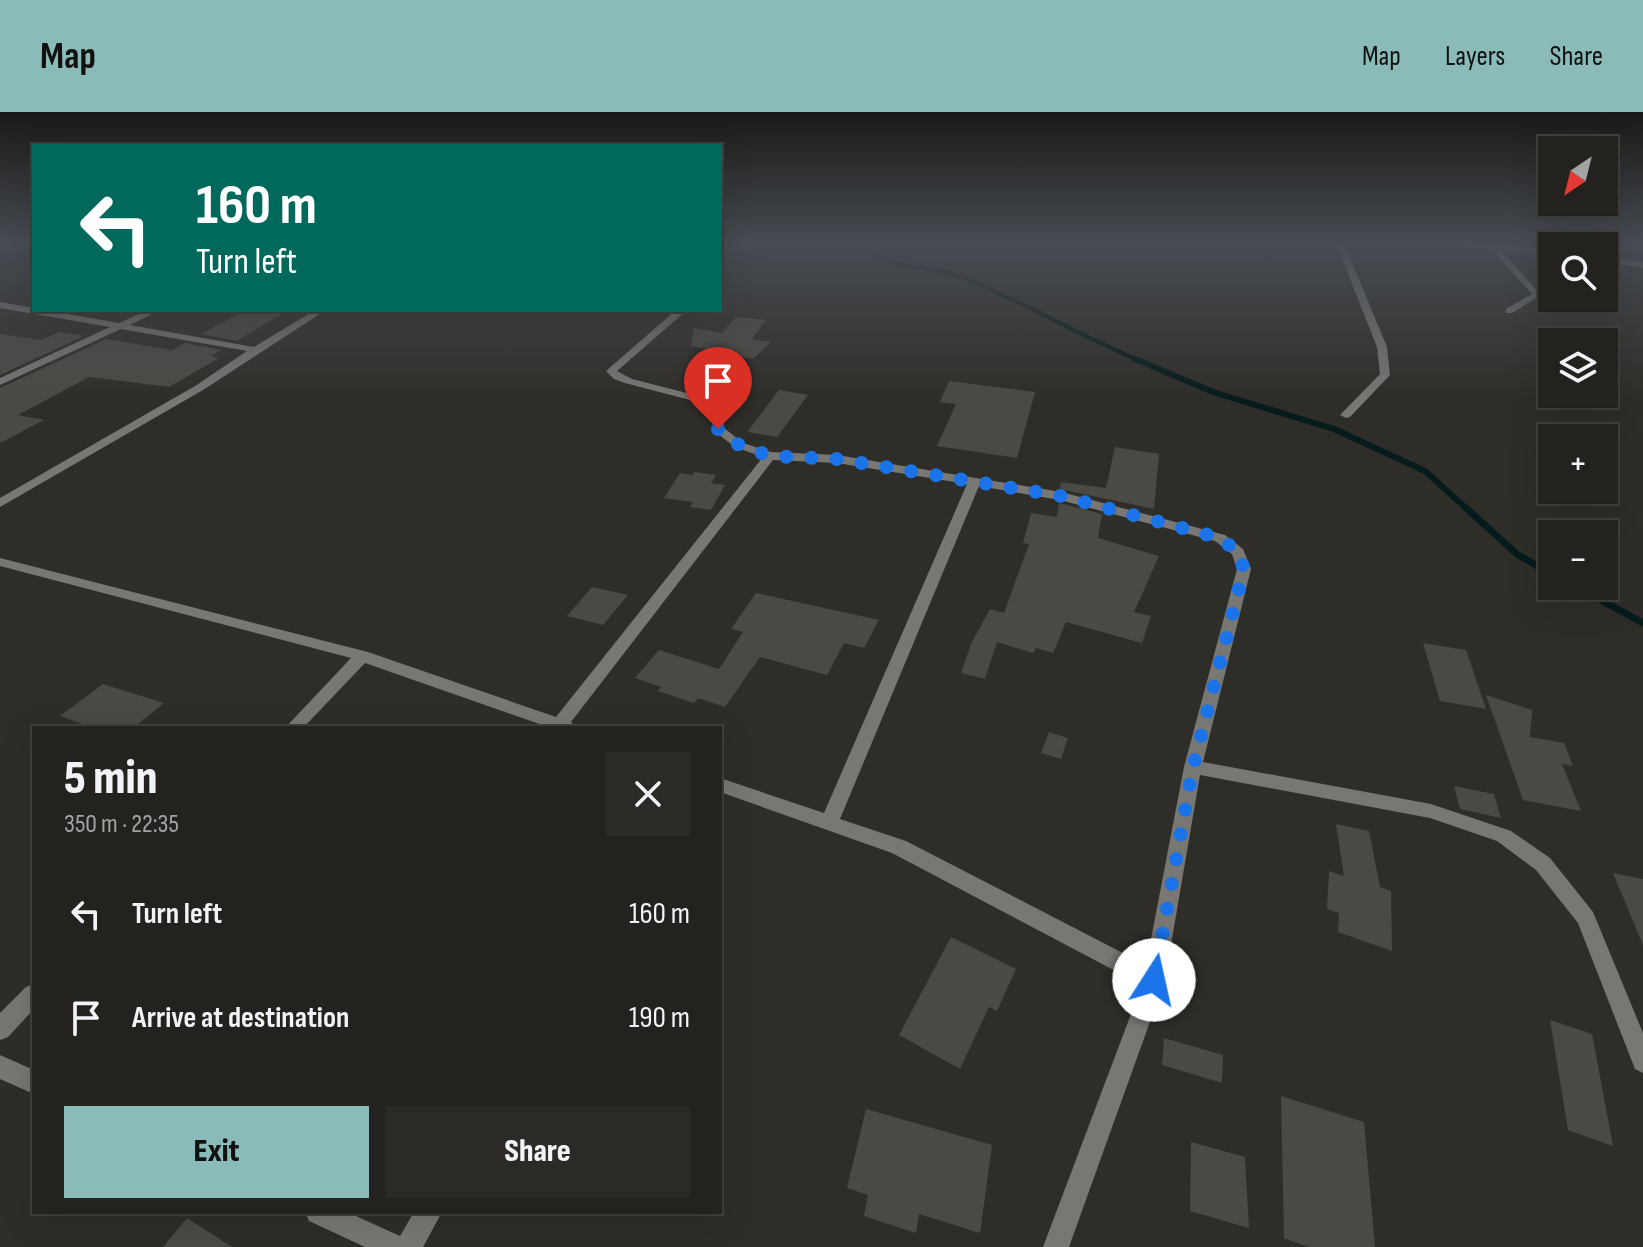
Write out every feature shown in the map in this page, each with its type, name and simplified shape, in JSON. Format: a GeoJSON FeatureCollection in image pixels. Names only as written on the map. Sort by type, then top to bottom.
{"type":"FeatureCollection","features":[{"type":"Feature","properties":{"kind":"street"},"geometry":{"type":"LineString","coordinates":[[1346,415],[1385,375],[1382,347],[1364,296]]}},
{"type":"Feature","properties":{"kind":"street"},"geometry":{"type":"LineString","coordinates":[[1509,311],[1535,296]]}},
{"type":"Feature","properties":{"kind":"street"},"geometry":{"type":"LineString","coordinates":[[0,305],[32,310]]}},
{"type":"Feature","properties":{"kind":"street"},"geometry":{"type":"LineString","coordinates":[[43,312],[256,350]]}},
{"type":"Feature","properties":{"kind":"street"},"geometry":{"type":"LineString","coordinates":[[0,382],[151,312]]}},
{"type":"Feature","properties":{"kind":"street"},"geometry":{"type":"LineString","coordinates":[[0,503],[199,388],[318,312]]}},
{"type":"Feature","properties":{"kind":"street"},"geometry":{"type":"LineString","coordinates":[[680,312],[611,371],[616,378],[629,383],[706,398],[718,404],[718,429],[723,436],[770,456],[837,459],[1061,496],[1220,538],[1238,552],[1244,569],[1193,767],[1154,980],[1056,1247]]}},
{"type":"Feature","properties":{"kind":"street"},"geometry":{"type":"LineString","coordinates":[[0,562],[362,656],[564,726],[770,456]]}},
{"type":"Feature","properties":{"kind":"street"},"geometry":{"type":"LineString","coordinates":[[830,821],[974,483]]}},
{"type":"Feature","properties":{"kind":"street"},"geometry":{"type":"LineString","coordinates":[[295,726],[362,656]]}},
{"type":"Feature","properties":{"kind":"street"},"geometry":{"type":"LineString","coordinates":[[1193,767],[1431,811],[1504,836],[1543,864],[1586,918],[1643,1061]]}},
{"type":"Feature","properties":{"kind":"street"},"geometry":{"type":"LineString","coordinates":[[722,786],[899,847],[1154,980]]}},
{"type":"Feature","properties":{"kind":"street"},"geometry":{"type":"LineString","coordinates":[[0,1029],[32,996]]}},
{"type":"Feature","properties":{"kind":"street"},"geometry":{"type":"LineString","coordinates":[[0,1067],[32,1081]]}},
{"type":"Feature","properties":{"kind":"street"},"geometry":{"type":"LineString","coordinates":[[322,1214],[395,1247]]}},
{"type":"Feature","properties":{"kind":"street"},"geometry":{"type":"LineString","coordinates":[[408,1247],[428,1214]]}},
{"type":"Feature","properties":{"kind":"building"},"geometry":{"type":"Polygon","coordinates":[[[241,312],[285,312],[237,341],[201,334],[241,312]]]}},
{"type":"Feature","properties":{"kind":"building"},"geometry":{"type":"Polygon","coordinates":[[[736,317],[766,320],[752,339],[771,342],[753,359],[691,346],[694,328],[722,333],[736,317]]]}},
{"type":"Feature","properties":{"kind":"building"},"geometry":{"type":"Polygon","coordinates":[[[60,332],[84,336],[0,375],[0,334],[41,340],[60,332]]]}},
{"type":"Feature","properties":{"kind":"building"},"geometry":{"type":"Polygon","coordinates":[[[106,339],[172,350],[185,343],[222,350],[211,356],[219,358],[169,387],[89,377],[18,415],[44,420],[0,443],[0,388],[106,339]]]}},
{"type":"Feature","properties":{"kind":"building"},"geometry":{"type":"Polygon","coordinates":[[[949,381],[1035,392],[1017,458],[937,446],[956,404],[940,402],[949,381]]]}},
{"type":"Feature","properties":{"kind":"building"},"geometry":{"type":"Polygon","coordinates":[[[779,390],[808,395],[777,437],[747,432],[779,390]]]}},
{"type":"Feature","properties":{"kind":"building"},"geometry":{"type":"Polygon","coordinates":[[[1115,447],[1159,454],[1154,509],[1060,489],[1061,482],[1106,488],[1115,447]]]}},
{"type":"Feature","properties":{"kind":"building"},"geometry":{"type":"Polygon","coordinates":[[[694,472],[716,475],[711,483],[725,485],[711,510],[690,507],[693,502],[664,498],[680,473],[692,475],[694,472]]]}},
{"type":"Feature","properties":{"kind":"building"},"geometry":{"type":"Polygon","coordinates":[[[1059,503],[1102,514],[1098,538],[1159,556],[1134,612],[1151,616],[1142,643],[1066,622],[1053,653],[1036,648],[1033,653],[997,642],[985,679],[961,673],[971,644],[990,609],[1004,613],[1029,544],[1023,543],[1031,513],[1057,517],[1059,503]]]}},
{"type":"Feature","properties":{"kind":"building"},"geometry":{"type":"Polygon","coordinates":[[[592,587],[628,595],[603,625],[567,616],[592,587]]]}},
{"type":"Feature","properties":{"kind":"building"},"geometry":{"type":"Polygon","coordinates":[[[756,593],[879,620],[864,648],[844,643],[827,675],[760,657],[725,707],[698,698],[694,703],[658,691],[661,687],[635,678],[659,650],[719,669],[743,632],[731,629],[756,593]]]}},
{"type":"Feature","properties":{"kind":"building"},"geometry":{"type":"Polygon","coordinates":[[[1423,643],[1466,650],[1486,709],[1440,701],[1423,643]]]}},
{"type":"Feature","properties":{"kind":"building"},"geometry":{"type":"Polygon","coordinates":[[[103,684],[164,703],[135,726],[88,726],[60,716],[103,684]]]}},
{"type":"Feature","properties":{"kind":"building"},"geometry":{"type":"Polygon","coordinates":[[[1486,695],[1532,710],[1530,737],[1564,743],[1573,766],[1562,764],[1581,811],[1523,800],[1486,695]]]}},
{"type":"Feature","properties":{"kind":"building"},"geometry":{"type":"Polygon","coordinates":[[[1049,732],[1068,738],[1061,759],[1041,753],[1049,732]]]}},
{"type":"Feature","properties":{"kind":"building"},"geometry":{"type":"Polygon","coordinates":[[[1454,786],[1494,794],[1501,818],[1460,809],[1454,786]]]}},
{"type":"Feature","properties":{"kind":"building"},"geometry":{"type":"Polygon","coordinates":[[[1336,824],[1369,831],[1380,887],[1391,891],[1392,951],[1338,932],[1339,913],[1327,909],[1329,871],[1344,876],[1336,824]]]}},
{"type":"Feature","properties":{"kind":"building"},"geometry":{"type":"Polygon","coordinates":[[[1613,873],[1643,879],[1643,945],[1613,873]]]}},
{"type":"Feature","properties":{"kind":"building"},"geometry":{"type":"Polygon","coordinates":[[[951,937],[1016,969],[997,1011],[989,1007],[960,1069],[899,1035],[951,937]]]}},
{"type":"Feature","properties":{"kind":"building"},"geometry":{"type":"Polygon","coordinates":[[[1550,1020],[1592,1034],[1613,1146],[1568,1130],[1550,1020]]]}},
{"type":"Feature","properties":{"kind":"building"},"geometry":{"type":"Polygon","coordinates":[[[1164,1038],[1223,1055],[1222,1083],[1162,1065],[1164,1038]]]}},
{"type":"Feature","properties":{"kind":"building"},"geometry":{"type":"Polygon","coordinates":[[[1281,1096],[1364,1122],[1375,1247],[1309,1247],[1284,1238],[1281,1096]]]}},
{"type":"Feature","properties":{"kind":"building"},"geometry":{"type":"Polygon","coordinates":[[[866,1109],[992,1145],[980,1233],[919,1214],[916,1233],[864,1216],[868,1195],[847,1188],[866,1109]]]}},
{"type":"Feature","properties":{"kind":"building"},"geometry":{"type":"Polygon","coordinates":[[[1191,1142],[1245,1157],[1249,1228],[1190,1211],[1191,1142]]]}},
{"type":"Feature","properties":{"kind":"building"},"geometry":{"type":"Polygon","coordinates":[[[187,1218],[232,1247],[163,1247],[187,1218]]]}},
{"type":"Feature","properties":{"kind":"waterway"},"geometry":{"type":"LineString","coordinates":[[1004,296],[1140,361]]}},
{"type":"Feature","properties":{"kind":"waterway"},"geometry":{"type":"LineString","coordinates":[[1135,359],[1213,392],[1334,429],[1425,471],[1468,510]]}},
{"type":"Feature","properties":{"kind":"waterway"},"geometry":{"type":"LineString","coordinates":[[1466,508],[1518,555],[1538,566]]}},
{"type":"Feature","properties":{"kind":"waterway"},"geometry":{"type":"LineString","coordinates":[[1601,600],[1643,623]]}},
{"type":"Feature","properties":{"kind":"route"},"geometry":{"type":"LineString","coordinates":[[718,429],[723,436],[739,445],[770,456],[837,459],[888,466],[1061,496],[1220,538],[1238,552],[1244,569],[1193,767],[1154,980]]}}]}
